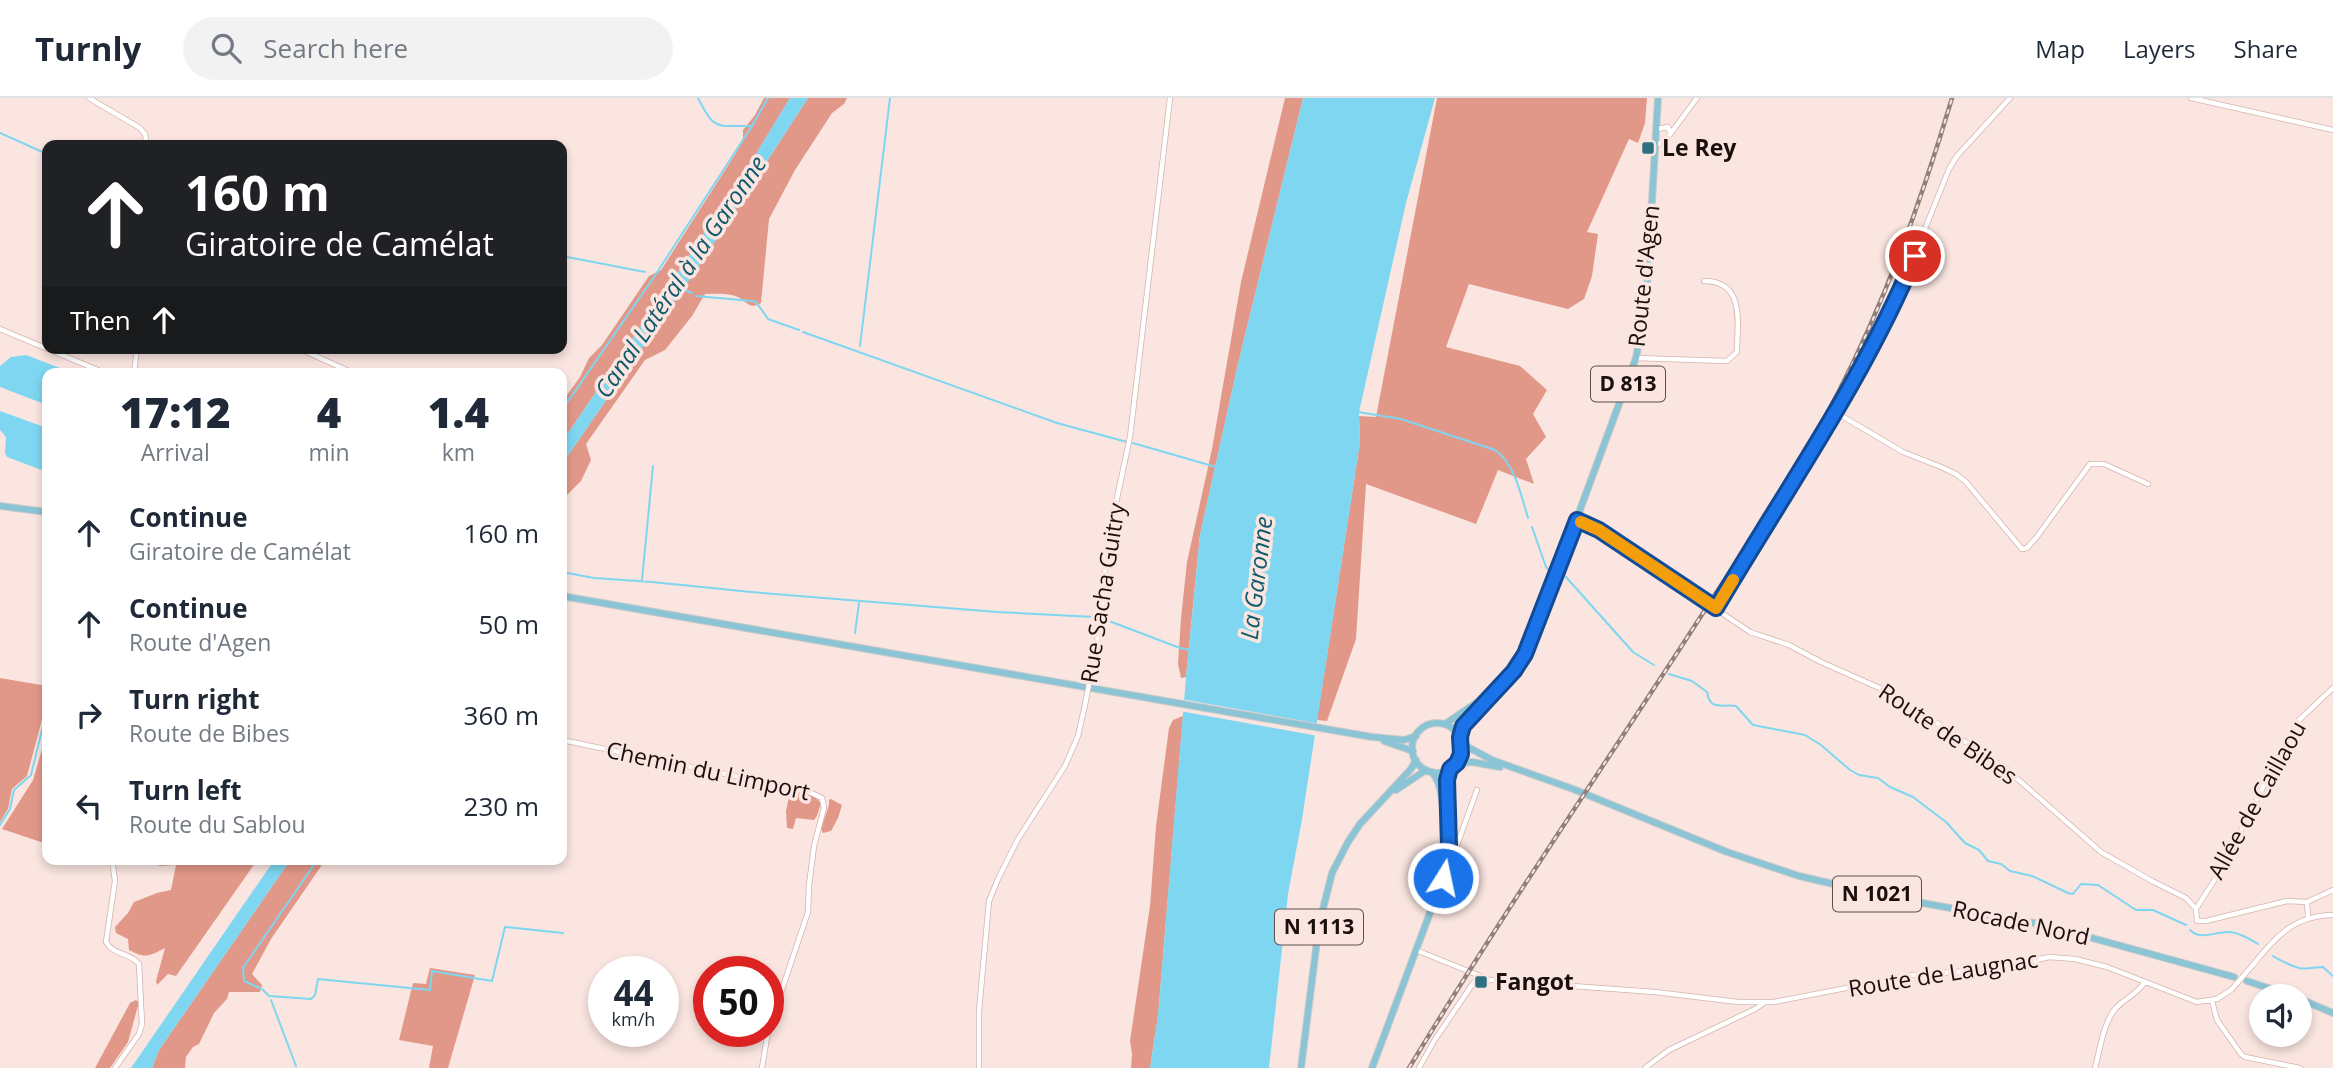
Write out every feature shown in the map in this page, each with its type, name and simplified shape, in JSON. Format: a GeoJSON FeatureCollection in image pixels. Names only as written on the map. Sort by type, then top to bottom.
{"type":"FeatureCollection","features":[{"type":"Feature","properties":{"kind":"main road","name":"Route d'Agen"},"geometry":{"type":"LineString","coordinates":[[1461,741],[1466,721],[1506,680],[1529,648],[1636,358],[1646,303],[1658,98]]}},
{"type":"Feature","properties":{"kind":"main road"},"geometry":{"type":"LineString","coordinates":[[0,506],[42,511]]}},
{"type":"Feature","properties":{"kind":"main road"},"geometry":{"type":"LineString","coordinates":[[567,597],[1369,737],[1404,740],[1416,736],[1426,726],[1445,724],[1452,728],[1461,741],[1461,754],[1450,769],[1441,772],[1429,771]]}},
{"type":"Feature","properties":{"kind":"main road","name":"Route d'Agen"},"geometry":{"type":"LineString","coordinates":[[1445,724],[1474,706],[1506,680]]}},
{"type":"Feature","properties":{"kind":"main road"},"geometry":{"type":"LineString","coordinates":[[1416,736],[1413,751],[1416,760],[1438,782],[1447,821]]}},
{"type":"Feature","properties":{"kind":"main road"},"geometry":{"type":"LineString","coordinates":[[1369,737],[1413,751]]}},
{"type":"Feature","properties":{"kind":"main road","name":"N 1021"},"geometry":{"type":"LineString","coordinates":[[1461,741],[1479,755],[1530,774]]}},
{"type":"Feature","properties":{"kind":"main road","name":"N 1113"},"geometry":{"type":"LineString","coordinates":[[1301,1068],[1319,925],[1332,873],[1360,824],[1411,769],[1416,760]]}},
{"type":"Feature","properties":{"kind":"main road","name":"N 1021"},"geometry":{"type":"LineString","coordinates":[[1457,763],[1478,762],[1530,774]]}},
{"type":"Feature","properties":{"kind":"main road"},"geometry":{"type":"LineString","coordinates":[[1372,1068],[1443,878],[1449,846],[1447,780],[1450,769]]}},
{"type":"Feature","properties":{"kind":"main road","name":"N 1113"},"geometry":{"type":"LineString","coordinates":[[1380,802],[1411,778],[1429,771]]}},
{"type":"Feature","properties":{"kind":"main road","name":"Rocade Nord"},"geometry":{"type":"LineString","coordinates":[[1530,774],[1727,852],[1799,876],[1889,897],[2045,925],[2234,977]]}},
{"type":"Feature","properties":{"kind":"main road"},"geometry":{"type":"LineString","coordinates":[[2247,981],[2256,984]]}},
{"type":"Feature","properties":{"kind":"main road"},"geometry":{"type":"LineString","coordinates":[[2312,1004],[2333,1013]]}},
{"type":"Feature","properties":{"kind":"street"},"geometry":{"type":"LineString","coordinates":[[89,98],[140,128],[146,140]]}},
{"type":"Feature","properties":{"kind":"street","name":"Rue Sacha Guitry"},"geometry":{"type":"LineString","coordinates":[[979,1068],[979,1011],[989,901],[1018,839],[1065,766],[1078,736],[1085,705],[1102,617],[1106,550],[1130,437],[1170,98]]}},
{"type":"Feature","properties":{"kind":"street"},"geometry":{"type":"LineString","coordinates":[[1656,145],[1664,142],[1697,98]]}},
{"type":"Feature","properties":{"kind":"street"},"geometry":{"type":"LineString","coordinates":[[1716,608],[1798,477],[1879,337],[1949,169],[1957,156],[2010,98]]}},
{"type":"Feature","properties":{"kind":"street"},"geometry":{"type":"LineString","coordinates":[[2191,98],[2333,130]]}},
{"type":"Feature","properties":{"kind":"street"},"geometry":{"type":"LineString","coordinates":[[1657,129],[1679,122]]}},
{"type":"Feature","properties":{"kind":"street"},"geometry":{"type":"LineString","coordinates":[[1668,127],[1671,133]]}},
{"type":"Feature","properties":{"kind":"street"},"geometry":{"type":"LineString","coordinates":[[1636,358],[1727,361],[1733,357],[1737,352],[1737,302],[1730,290],[1720,283],[1704,281]]}},
{"type":"Feature","properties":{"kind":"street"},"geometry":{"type":"LineString","coordinates":[[0,329],[42,347]]}},
{"type":"Feature","properties":{"kind":"street"},"geometry":{"type":"LineString","coordinates":[[59,354],[92,368]]}},
{"type":"Feature","properties":{"kind":"street"},"geometry":{"type":"LineString","coordinates":[[311,354],[342,368]]}},
{"type":"Feature","properties":{"kind":"street"},"geometry":{"type":"LineString","coordinates":[[1835,412],[1903,452],[1956,474],[1966,482],[2022,549],[2027,548],[2036,538],[2091,464],[2104,464],[2148,484]]}},
{"type":"Feature","properties":{"kind":"street","name":"Route de Bibes"},"geometry":{"type":"LineString","coordinates":[[1577,520],[1599,530],[1750,632],[1789,645],[1893,694],[2005,768],[2101,852],[2186,898],[2196,909]]}},
{"type":"Feature","properties":{"kind":"street","name":"Allée de Caillaou"},"geometry":{"type":"LineString","coordinates":[[2196,909],[2217,876],[2297,722],[2333,688]]}},
{"type":"Feature","properties":{"kind":"street","name":"Chemin du Limport"},"geometry":{"type":"LineString","coordinates":[[567,741],[807,791],[822,798],[824,808],[808,885],[808,912],[784,983]]}},
{"type":"Feature","properties":{"kind":"street"},"geometry":{"type":"LineString","coordinates":[[1449,846],[1457,845],[1478,790]]}},
{"type":"Feature","properties":{"kind":"street"},"geometry":{"type":"LineString","coordinates":[[112,865],[114,890],[106,942],[112,950],[132,957],[139,964],[143,1017],[139,1034],[114,1068]]}},
{"type":"Feature","properties":{"kind":"street"},"geometry":{"type":"LineString","coordinates":[[2196,909],[2197,921],[2206,921],[2287,901],[2307,902],[2333,891]]}},
{"type":"Feature","properties":{"kind":"street"},"geometry":{"type":"LineString","coordinates":[[2307,902],[2308,918]]}},
{"type":"Feature","properties":{"kind":"street"},"geometry":{"type":"LineString","coordinates":[[2300,1068],[2241,1054],[2217,1020],[2211,1001],[2231,990],[2281,932],[2292,924],[2308,918],[2333,915]]}},
{"type":"Feature","properties":{"kind":"street"},"geometry":{"type":"LineString","coordinates":[[1416,950],[1490,980],[1656,992],[1725,1001],[1765,1002]]}},
{"type":"Feature","properties":{"kind":"street","name":"Route de Laugnac"},"geometry":{"type":"LineString","coordinates":[[1765,1002],[1829,993],[1913,975],[1997,969],[2049,957],[2107,967],[2189,1000],[2211,1001]]}},
{"type":"Feature","properties":{"kind":"street"},"geometry":{"type":"LineString","coordinates":[[1419,1068],[1478,976]]}},
{"type":"Feature","properties":{"kind":"street"},"geometry":{"type":"LineString","coordinates":[[2095,1068],[2113,1013],[2145,982]]}},
{"type":"Feature","properties":{"kind":"street"},"geometry":{"type":"LineString","coordinates":[[1645,1068],[1668,1050],[1765,1002]]}},
{"type":"Feature","properties":{"kind":"street","name":"Chemin du Limport"},"geometry":{"type":"LineString","coordinates":[[762,1068],[765,1047]]}},
{"type":"Feature","properties":{"kind":"shaded area"},"geometry":{"type":"Polygon","coordinates":[[[764,98],[790,98],[737,185],[567,435],[567,395],[589,358],[602,345],[649,276],[661,270],[736,153],[743,138],[743,130],[764,98]]]}},
{"type":"Feature","properties":{"kind":"shaded area"},"geometry":{"type":"Polygon","coordinates":[[[808,98],[847,98],[844,104],[832,113],[795,170],[769,219],[761,303],[753,306],[731,295],[705,294],[692,316],[665,350],[645,360],[586,444],[591,460],[581,481],[567,495],[567,457],[701,263],[808,98]]]}},
{"type":"Feature","properties":{"kind":"shaded area"},"geometry":{"type":"Polygon","coordinates":[[[1285,98],[1303,98],[1238,364],[1200,535],[1186,677],[1181,678],[1178,664],[1187,562],[1212,449],[1241,282],[1285,98]]]}},
{"type":"Feature","properties":{"kind":"shaded area"},"geometry":{"type":"Polygon","coordinates":[[[1437,98],[1647,98],[1645,123],[1638,143],[1629,139],[1587,232],[1598,234],[1592,276],[1584,299],[1568,309],[1469,284],[1446,347],[1520,366],[1547,390],[1533,414],[1546,437],[1526,459],[1534,484],[1498,470],[1476,524],[1366,484],[1356,639],[1327,721],[1317,720],[1360,442],[1359,416],[1376,417],[1437,98]]]}},
{"type":"Feature","properties":{"kind":"shaded area"},"geometry":{"type":"Polygon","coordinates":[[[0,678],[42,685],[42,720],[27,776],[12,789],[8,809],[0,822],[0,678]]]}},
{"type":"Feature","properties":{"kind":"shaded area"},"geometry":{"type":"Polygon","coordinates":[[[1183,716],[1158,1016],[1150,1068],[1131,1068],[1130,1041],[1150,906],[1156,826],[1169,728],[1173,720],[1183,716]]]}},
{"type":"Feature","properties":{"kind":"shaded area"},"geometry":{"type":"Polygon","coordinates":[[[42,749],[42,842],[2,829],[33,780],[42,749]]]}},
{"type":"Feature","properties":{"kind":"shaded area"},"geometry":{"type":"Polygon","coordinates":[[[796,792],[813,795],[821,803],[814,820],[796,818],[793,829],[787,828],[786,811],[789,797],[796,792]]]}},
{"type":"Feature","properties":{"kind":"shaded area"},"geometry":{"type":"Polygon","coordinates":[[[831,799],[842,805],[831,831],[823,833],[821,829],[831,799]]]}},
{"type":"Feature","properties":{"kind":"shaded area"},"geometry":{"type":"Polygon","coordinates":[[[176,865],[254,865],[176,976],[168,974],[157,985],[165,948],[147,955],[135,953],[129,950],[128,939],[116,933],[115,927],[134,902],[171,890],[176,865]]]}},
{"type":"Feature","properties":{"kind":"shaded area"},"geometry":{"type":"Polygon","coordinates":[[[287,865],[322,865],[271,939],[252,974],[262,985],[260,992],[229,992],[227,999],[214,1013],[199,1044],[193,1047],[186,1057],[185,1068],[152,1068],[159,1050],[287,865]]]}},
{"type":"Feature","properties":{"kind":"shaded area"},"geometry":{"type":"Polygon","coordinates":[[[430,968],[475,975],[448,1068],[429,1068],[433,1046],[399,1040],[413,983],[426,984],[430,968]]]}},
{"type":"Feature","properties":{"kind":"shaded area"},"geometry":{"type":"Polygon","coordinates":[[[136,1000],[139,1002],[128,1042],[110,1068],[95,1068],[130,1003],[136,1000]]]}},
{"type":"Feature","properties":{"kind":"water","name":"Canal Latéral à la Garonne"},"geometry":{"type":"Polygon","coordinates":[[[790,98],[808,98],[701,263],[567,457],[567,435],[737,185],[790,98]]]}},
{"type":"Feature","properties":{"kind":"water","name":"La Garonne"},"geometry":{"type":"Polygon","coordinates":[[[1303,98],[1435,98],[1406,203],[1359,412],[1360,442],[1288,894],[1269,1068],[1150,1068],[1158,1016],[1200,535],[1238,364],[1303,98]]]}},
{"type":"Feature","properties":{"kind":"water"},"geometry":{"type":"Polygon","coordinates":[[[26,355],[60,368],[42,368],[42,403],[0,387],[0,366],[11,357],[26,355]]]}},
{"type":"Feature","properties":{"kind":"water"},"geometry":{"type":"Polygon","coordinates":[[[0,411],[42,426],[42,470],[7,457],[6,437],[0,430],[0,411]]]}},
{"type":"Feature","properties":{"kind":"water"},"geometry":{"type":"Polygon","coordinates":[[[271,865],[287,865],[159,1050],[152,1068],[131,1068],[271,865]]]}},
{"type":"Feature","properties":{"kind":"pier"},"geometry":{"type":"Polygon","coordinates":[[[1181,699],[1320,724],[1318,736],[1180,711],[1181,699]]]}},
{"type":"Feature","properties":{"kind":"waterway"},"geometry":{"type":"LineString","coordinates":[[698,98],[713,122],[724,126],[752,126],[768,98]]}},
{"type":"Feature","properties":{"kind":"waterway"},"geometry":{"type":"LineString","coordinates":[[860,346],[890,98]]}},
{"type":"Feature","properties":{"kind":"waterway","name":"Canal Latéral à la Garonne"},"geometry":{"type":"LineString","coordinates":[[567,403],[656,274],[752,126]]}},
{"type":"Feature","properties":{"kind":"waterway"},"geometry":{"type":"LineString","coordinates":[[0,133],[42,152]]}},
{"type":"Feature","properties":{"kind":"waterway"},"geometry":{"type":"LineString","coordinates":[[567,257],[645,272]]}},
{"type":"Feature","properties":{"kind":"waterway","name":"Canal Latéral à la Garonne"},"geometry":{"type":"LineString","coordinates":[[680,288],[692,293]]}},
{"type":"Feature","properties":{"kind":"waterway","name":"Canal Latéral à la Garonne"},"geometry":{"type":"LineString","coordinates":[[696,296],[756,302],[768,319],[799,330]]}},
{"type":"Feature","properties":{"kind":"waterway"},"geometry":{"type":"LineString","coordinates":[[803,332],[1057,423],[1127,442]]}},
{"type":"Feature","properties":{"kind":"waterway"},"geometry":{"type":"LineString","coordinates":[[1358,412],[1401,419],[1495,450],[1508,463],[1528,518]]}},
{"type":"Feature","properties":{"kind":"waterway"},"geometry":{"type":"LineString","coordinates":[[1133,443],[1216,467]]}},
{"type":"Feature","properties":{"kind":"waterway"},"geometry":{"type":"LineString","coordinates":[[642,580],[653,466]]}},
{"type":"Feature","properties":{"kind":"waterway"},"geometry":{"type":"LineString","coordinates":[[1532,527],[1546,567],[1550,571]]}},
{"type":"Feature","properties":{"kind":"waterway"},"geometry":{"type":"LineString","coordinates":[[567,573],[594,578],[751,592],[997,612],[1095,617]]}},
{"type":"Feature","properties":{"kind":"waterway"},"geometry":{"type":"LineString","coordinates":[[1565,576],[1633,652],[1654,665]]}},
{"type":"Feature","properties":{"kind":"waterway"},"geometry":{"type":"LineString","coordinates":[[855,633],[859,603]]}},
{"type":"Feature","properties":{"kind":"waterway"},"geometry":{"type":"LineString","coordinates":[[1109,621],[1190,650]]}},
{"type":"Feature","properties":{"kind":"waterway"},"geometry":{"type":"LineString","coordinates":[[1669,674],[1692,681],[1707,692],[1708,698],[1714,704],[1736,706],[1753,725],[1805,735],[1850,770],[1859,775],[1878,778],[1890,787],[1913,797],[1946,822],[1965,843],[1979,850],[1988,861],[2001,864],[2010,871],[2032,876],[2068,893],[2073,894],[2081,884],[2098,885],[2136,910],[2153,910],[2186,925]]}},
{"type":"Feature","properties":{"kind":"waterway"},"geometry":{"type":"LineString","coordinates":[[0,825],[10,809],[14,790],[31,775],[42,730]]}},
{"type":"Feature","properties":{"kind":"waterway"},"geometry":{"type":"LineString","coordinates":[[314,865],[243,968],[244,981],[262,989],[269,996],[311,999],[315,995],[318,979],[430,990],[432,971],[492,981],[505,927],[563,933]]}},
{"type":"Feature","properties":{"kind":"waterway"},"geometry":{"type":"LineString","coordinates":[[2190,930],[2199,935],[2234,933],[2258,944]]}},
{"type":"Feature","properties":{"kind":"waterway"},"geometry":{"type":"LineString","coordinates":[[2273,956],[2299,968],[2323,967],[2333,976]]}},
{"type":"Feature","properties":{"kind":"waterway"},"geometry":{"type":"LineString","coordinates":[[271,1000],[296,1066]]}},
{"type":"Feature","properties":{"kind":"railway"},"geometry":{"type":"LineString","coordinates":[[1409,1068],[1513,902],[1769,512],[1822,422],[1856,356],[1888,284],[1916,210],[1952,98]]}},
{"type":"Feature","properties":{"kind":"slow traffic"},"geometry":{"type":"LineString","coordinates":[[1581,522],[1599,530],[1708,605],[1716,608],[1733,580]]}},
{"type":"Feature","properties":{"kind":"place","name":"Le Rey"},"geometry":{"type":"Point","coordinates":[1648,148]}},
{"type":"Feature","properties":{"kind":"place","name":"Fangot"},"geometry":{"type":"Point","coordinates":[1481,982]}},
{"type":"Feature","properties":{"kind":"route"},"geometry":{"type":"LineString","coordinates":[[1443,878],[1449,846],[1447,780],[1450,769],[1460,759],[1463,726],[1514,671],[1525,654],[1577,520],[1599,530],[1716,608],[1798,477],[1879,337],[1915,256]]}}]}
